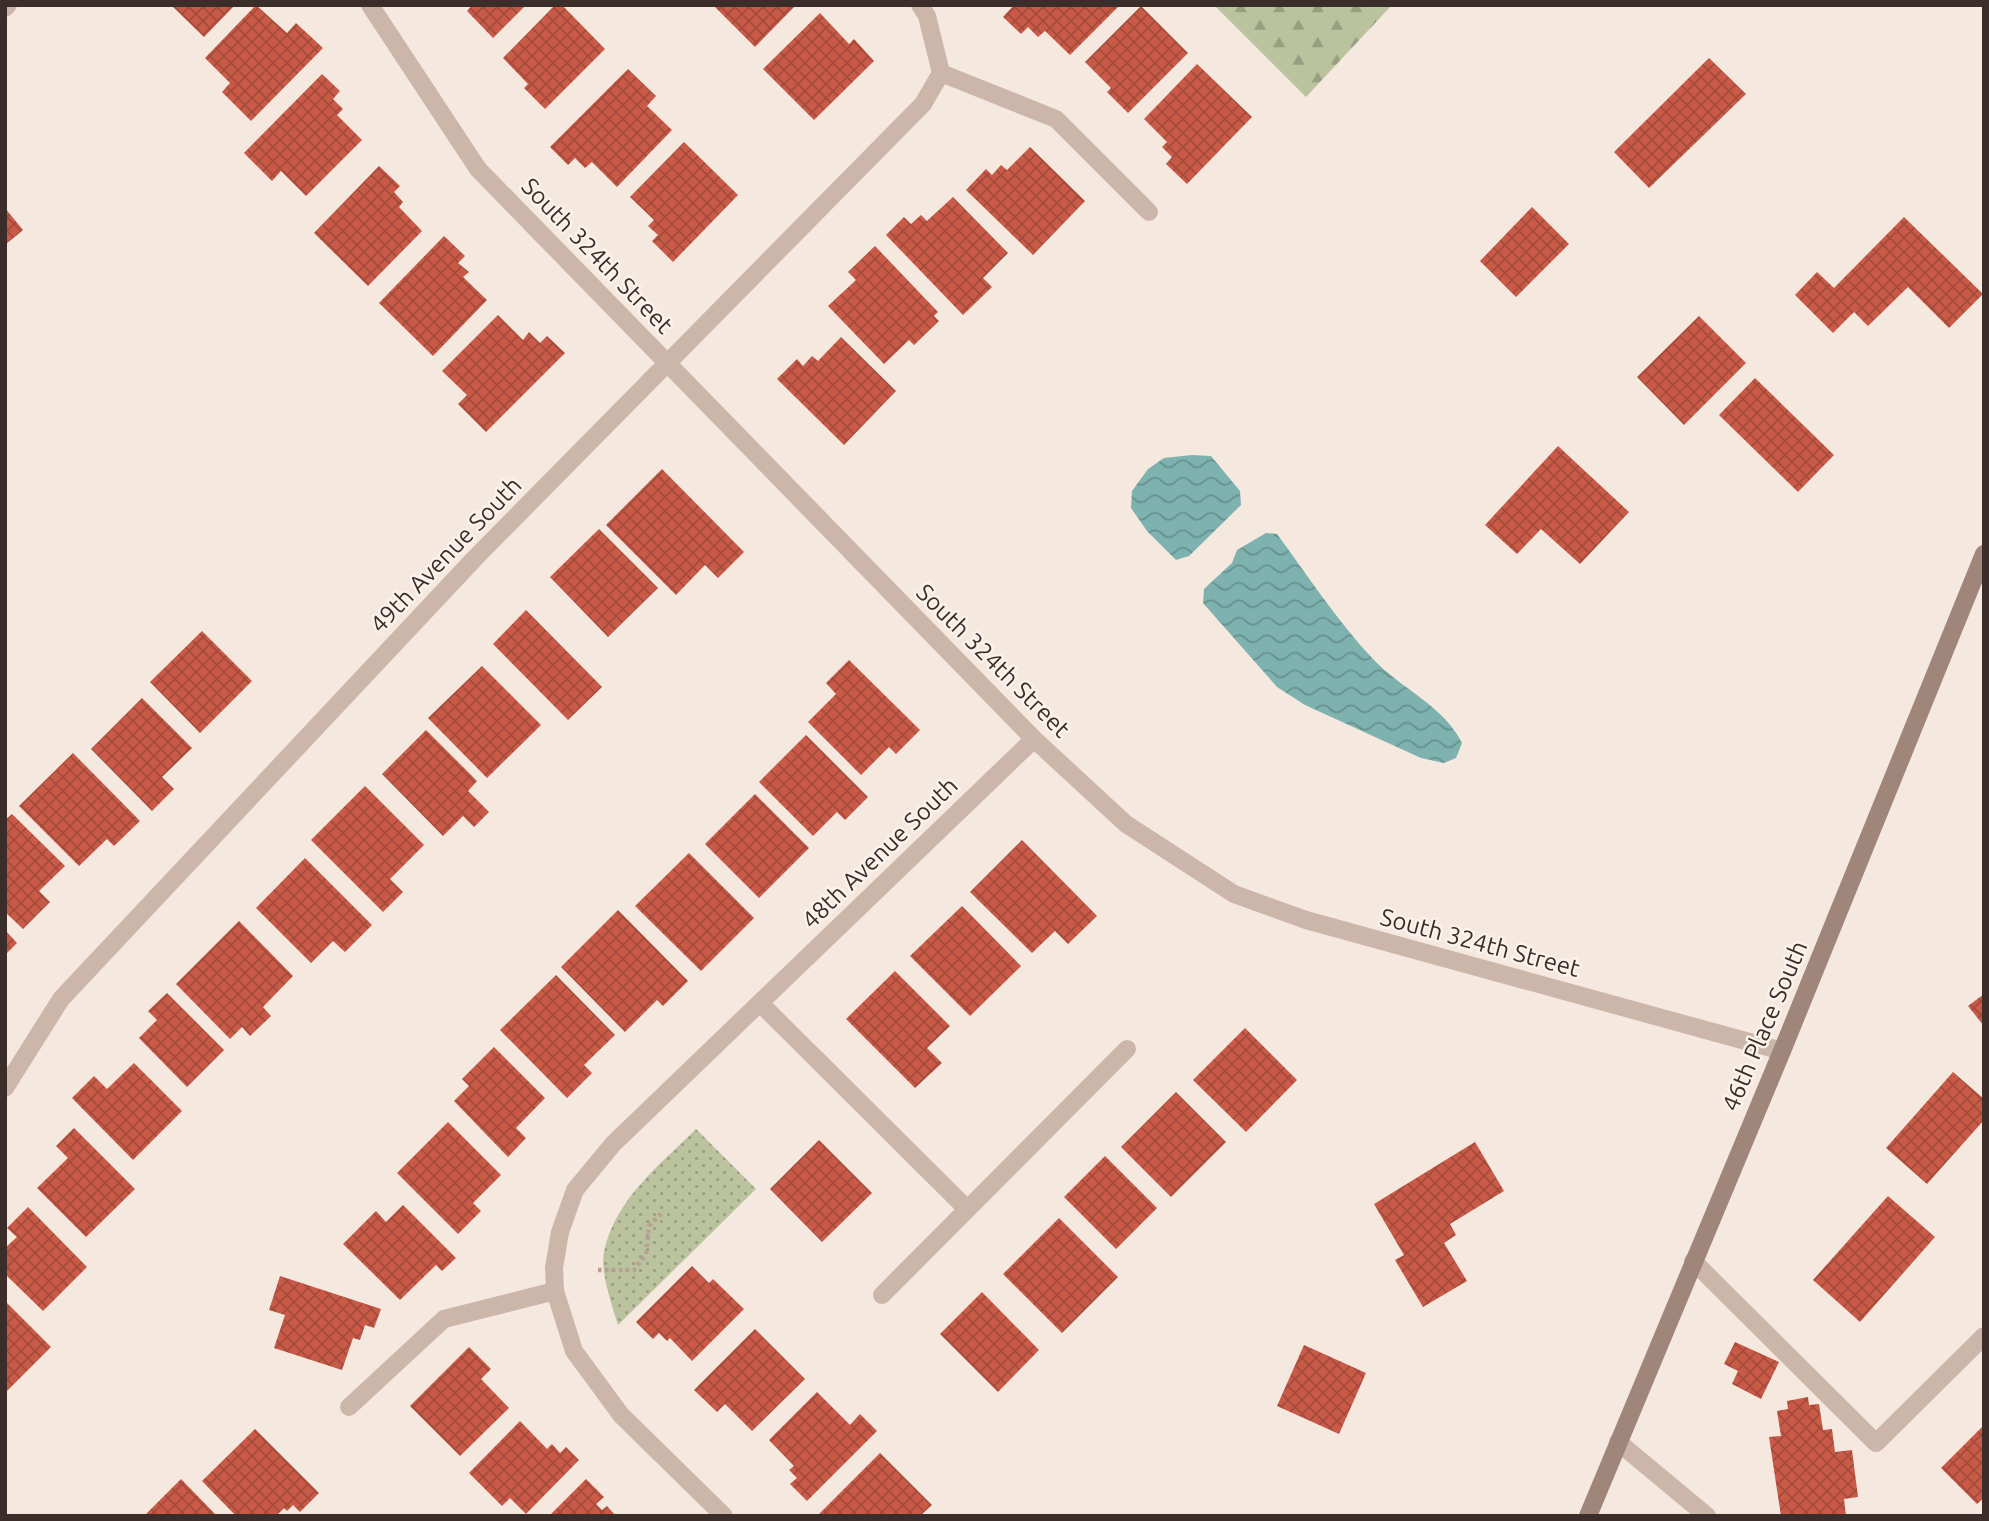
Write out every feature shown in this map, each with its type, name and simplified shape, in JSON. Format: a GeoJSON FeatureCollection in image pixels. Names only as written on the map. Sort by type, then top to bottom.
{"type":"FeatureCollection","features":[{"type":"Feature","properties":{"kind":"street","name":"South 324th Street"},"geometry":{"type":"LineString","coordinates":[[370,5],[478,169],[1034,739],[1126,824],[1234,894],[1306,920],[1782,1051]]}},
{"type":"Feature","properties":{"kind":"street"},"geometry":{"type":"LineString","coordinates":[[920,5],[926,16],[941,73],[1056,119],[1149,212]]}},
{"type":"Feature","properties":{"kind":"street","name":"49th Avenue South"},"geometry":{"type":"LineString","coordinates":[[5,1088],[61,999],[476,557],[923,104],[941,73]]}},
{"type":"Feature","properties":{"kind":"street","name":"46th Place South"},"geometry":{"type":"LineString","coordinates":[[1588,1516],[1782,1051],[1984,554]]}},
{"type":"Feature","properties":{"kind":"street","name":"48th Avenue South"},"geometry":{"type":"LineString","coordinates":[[724,1516],[621,1415],[574,1351],[555,1292],[554,1268],[560,1232],[575,1190],[613,1144],[1034,739]]}},
{"type":"Feature","properties":{"kind":"street"},"geometry":{"type":"LineString","coordinates":[[760,1003],[967,1209]]}},
{"type":"Feature","properties":{"kind":"street"},"geometry":{"type":"LineString","coordinates":[[881,1295],[1127,1049]]}},
{"type":"Feature","properties":{"kind":"street"},"geometry":{"type":"LineString","coordinates":[[1693,1261],[1876,1443],[1984,1336]]}},
{"type":"Feature","properties":{"kind":"street"},"geometry":{"type":"LineString","coordinates":[[349,1407],[444,1319],[555,1292]]}},
{"type":"Feature","properties":{"kind":"street"},"geometry":{"type":"LineString","coordinates":[[1618,1442],[1707,1516]]}},
{"type":"Feature","properties":{"kind":"path"},"geometry":{"type":"LineString","coordinates":[[598,1270],[634,1270],[646,1254],[649,1226],[664,1211]]}},
{"type":"Feature","properties":{"kind":"green space"},"geometry":{"type":"Polygon","coordinates":[[[1214,5],[1392,5],[1306,97],[1214,5]]]}},
{"type":"Feature","properties":{"kind":"green space"},"geometry":{"type":"Polygon","coordinates":[[[696,1129],[756,1189],[618,1325],[607,1288],[603,1260],[610,1233],[628,1199],[696,1129]]]}},
{"type":"Feature","properties":{"kind":"water"},"geometry":{"type":"Polygon","coordinates":[[[1211,456],[1240,491],[1241,505],[1189,556],[1176,560],[1147,531],[1131,508],[1132,491],[1148,469],[1164,458],[1211,456]]]}},
{"type":"Feature","properties":{"kind":"water"},"geometry":{"type":"Polygon","coordinates":[[[1266,533],[1277,534],[1335,614],[1373,659],[1444,718],[1462,743],[1456,758],[1444,763],[1421,758],[1305,705],[1277,687],[1203,603],[1204,589],[1232,563],[1237,550],[1266,533]]]}},
{"type":"Feature","properties":{"kind":"building"},"geometry":{"type":"Polygon","coordinates":[[[171,5],[235,5],[204,37],[171,5]]]}},
{"type":"Feature","properties":{"kind":"building"},"geometry":{"type":"Polygon","coordinates":[[[256,5],[287,33],[296,23],[323,48],[251,121],[222,92],[230,83],[205,58],[256,5]]]}},
{"type":"Feature","properties":{"kind":"building"},"geometry":{"type":"Polygon","coordinates":[[[472,5],[526,5],[493,38],[467,11],[472,5]]]}},
{"type":"Feature","properties":{"kind":"building"},"geometry":{"type":"Polygon","coordinates":[[[555,5],[562,5],[605,49],[545,109],[524,88],[528,84],[503,58],[555,5]]]}},
{"type":"Feature","properties":{"kind":"building"},"geometry":{"type":"Polygon","coordinates":[[[713,5],[796,5],[755,47],[713,5]]]}},
{"type":"Feature","properties":{"kind":"building"},"geometry":{"type":"Polygon","coordinates":[[[1014,5],[1120,5],[1070,55],[1045,31],[1038,37],[1028,27],[1021,34],[1003,17],[1014,5]]]}},
{"type":"Feature","properties":{"kind":"building"},"geometry":{"type":"Polygon","coordinates":[[[1141,6],[1188,53],[1128,113],[1107,92],[1111,88],[1085,62],[1141,6]]]}},
{"type":"Feature","properties":{"kind":"building"},"geometry":{"type":"Polygon","coordinates":[[[820,13],[849,44],[854,39],[874,61],[814,120],[763,69],[820,13]]]}},
{"type":"Feature","properties":{"kind":"building"},"geometry":{"type":"Polygon","coordinates":[[[1709,58],[1746,94],[1649,188],[1614,152],[1709,58]]]}},
{"type":"Feature","properties":{"kind":"building"},"geometry":{"type":"Polygon","coordinates":[[[1197,64],[1252,117],[1187,184],[1166,164],[1172,157],[1162,147],[1167,142],[1144,119],[1197,64]]]}},
{"type":"Feature","properties":{"kind":"building"},"geometry":{"type":"Polygon","coordinates":[[[628,69],[656,96],[647,106],[672,130],[617,187],[592,162],[585,168],[575,158],[568,165],[550,147],[628,69]]]}},
{"type":"Feature","properties":{"kind":"building"},"geometry":{"type":"Polygon","coordinates":[[[322,74],[340,91],[333,99],[343,109],[337,115],[362,140],[306,196],[281,171],[272,181],[244,153],[322,74]]]}},
{"type":"Feature","properties":{"kind":"building"},"geometry":{"type":"Polygon","coordinates":[[[684,142],[738,195],[673,262],[652,241],[658,235],[648,226],[654,220],[630,197],[684,142]]]}},
{"type":"Feature","properties":{"kind":"building"},"geometry":{"type":"Polygon","coordinates":[[[1030,147],[1085,201],[1033,255],[966,190],[986,169],[992,175],[1001,165],[1007,170],[1030,147]]]}},
{"type":"Feature","properties":{"kind":"building"},"geometry":{"type":"Polygon","coordinates":[[[379,166],[400,186],[394,192],[403,202],[399,207],[422,231],[368,286],[314,233],[379,166]]]}},
{"type":"Feature","properties":{"kind":"building"},"geometry":{"type":"Polygon","coordinates":[[[953,197],[1008,253],[983,278],[992,287],[963,315],[886,235],[904,217],[911,224],[921,215],[927,221],[953,197]]]}},
{"type":"Feature","properties":{"kind":"building"},"geometry":{"type":"Polygon","coordinates":[[[1532,207],[1569,244],[1516,297],[1480,261],[1532,207]]]}},
{"type":"Feature","properties":{"kind":"building"},"geometry":{"type":"Polygon","coordinates":[[[5,208],[23,230],[5,245],[5,208]]]}},
{"type":"Feature","properties":{"kind":"building"},"geometry":{"type":"Polygon","coordinates":[[[1904,217],[1983,294],[1949,328],[1908,287],[1868,326],[1854,312],[1833,333],[1795,295],[1817,272],[1834,288],[1904,217]]]}},
{"type":"Feature","properties":{"kind":"building"},"geometry":{"type":"Polygon","coordinates":[[[444,236],[465,256],[458,263],[469,272],[463,277],[487,300],[433,356],[379,303],[444,236]]]}},
{"type":"Feature","properties":{"kind":"building"},"geometry":{"type":"Polygon","coordinates":[[[875,246],[938,312],[934,316],[939,321],[914,345],[909,340],[884,364],[828,306],[856,280],[848,272],[875,246]]]}},
{"type":"Feature","properties":{"kind":"building"},"geometry":{"type":"Polygon","coordinates":[[[498,315],[523,340],[529,332],[540,343],[547,336],[565,353],[486,432],[458,404],[467,395],[442,371],[498,315]]]}},
{"type":"Feature","properties":{"kind":"building"},"geometry":{"type":"Polygon","coordinates":[[[1699,316],[1746,363],[1684,425],[1637,377],[1699,316]]]}},
{"type":"Feature","properties":{"kind":"building"},"geometry":{"type":"Polygon","coordinates":[[[841,337],[896,391],[844,445],[777,379],[797,359],[803,366],[812,356],[818,361],[841,337]]]}},
{"type":"Feature","properties":{"kind":"building"},"geometry":{"type":"Polygon","coordinates":[[[1755,378],[1834,455],[1798,492],[1719,415],[1755,378]]]}},
{"type":"Feature","properties":{"kind":"building"},"geometry":{"type":"Polygon","coordinates":[[[1558,446],[1629,512],[1580,564],[1541,529],[1517,554],[1485,525],[1558,446]]]}},
{"type":"Feature","properties":{"kind":"building"},"geometry":{"type":"Polygon","coordinates":[[[662,469],[744,552],[718,578],[705,565],[676,595],[606,525],[662,469]]]}},
{"type":"Feature","properties":{"kind":"building"},"geometry":{"type":"Polygon","coordinates":[[[599,529],[658,588],[608,637],[550,577],[599,529]]]}},
{"type":"Feature","properties":{"kind":"building"},"geometry":{"type":"Polygon","coordinates":[[[526,610],[602,687],[568,720],[493,644],[526,610]]]}},
{"type":"Feature","properties":{"kind":"building"},"geometry":{"type":"Polygon","coordinates":[[[202,631],[252,681],[200,733],[150,682],[202,631]]]}},
{"type":"Feature","properties":{"kind":"building"},"geometry":{"type":"Polygon","coordinates":[[[849,660],[920,730],[896,754],[889,747],[861,775],[808,722],[836,694],[826,683],[849,660]]]}},
{"type":"Feature","properties":{"kind":"building"},"geometry":{"type":"Polygon","coordinates":[[[482,666],[541,725],[487,778],[428,718],[482,666]]]}},
{"type":"Feature","properties":{"kind":"building"},"geometry":{"type":"Polygon","coordinates":[[[142,698],[192,748],[162,777],[174,789],[152,811],[91,749],[142,698]]]}},
{"type":"Feature","properties":{"kind":"building"},"geometry":{"type":"Polygon","coordinates":[[[426,730],[477,781],[468,791],[489,812],[474,827],[463,816],[443,836],[382,774],[426,730]]]}},
{"type":"Feature","properties":{"kind":"building"},"geometry":{"type":"Polygon","coordinates":[[[806,735],[868,797],[845,820],[837,812],[813,836],[759,782],[806,735]]]}},
{"type":"Feature","properties":{"kind":"building"},"geometry":{"type":"Polygon","coordinates":[[[73,753],[140,821],[114,846],[107,839],[79,866],[19,806],[73,753]]]}},
{"type":"Feature","properties":{"kind":"building"},"geometry":{"type":"Polygon","coordinates":[[[365,786],[424,845],[390,879],[403,892],[383,912],[311,840],[365,786]]]}},
{"type":"Feature","properties":{"kind":"building"},"geometry":{"type":"Polygon","coordinates":[[[755,794],[809,848],[759,898],[705,844],[755,794]]]}},
{"type":"Feature","properties":{"kind":"building"},"geometry":{"type":"Polygon","coordinates":[[[12,814],[65,866],[39,891],[50,902],[23,929],[5,912],[5,820],[12,814]]]}},
{"type":"Feature","properties":{"kind":"building"},"geometry":{"type":"Polygon","coordinates":[[[1022,840],[1097,916],[1068,944],[1055,931],[1032,953],[970,892],[1022,840]]]}},
{"type":"Feature","properties":{"kind":"building"},"geometry":{"type":"Polygon","coordinates":[[[689,853],[754,918],[701,971],[635,906],[689,853]]]}},
{"type":"Feature","properties":{"kind":"building"},"geometry":{"type":"Polygon","coordinates":[[[305,858],[372,925],[345,952],[333,941],[311,963],[256,908],[305,858]]]}},
{"type":"Feature","properties":{"kind":"building"},"geometry":{"type":"Polygon","coordinates":[[[962,906],[1021,966],[970,1016],[910,956],[962,906]]]}},
{"type":"Feature","properties":{"kind":"building"},"geometry":{"type":"Polygon","coordinates":[[[618,910],[688,981],[663,1006],[657,1000],[625,1032],[561,967],[618,910]]]}},
{"type":"Feature","properties":{"kind":"building"},"geometry":{"type":"Polygon","coordinates":[[[239,921],[293,976],[263,1007],[271,1016],[250,1036],[242,1027],[230,1039],[176,984],[239,921]]]}},
{"type":"Feature","properties":{"kind":"building"},"geometry":{"type":"Polygon","coordinates":[[[5,930],[17,943],[5,955],[5,930]]]}},
{"type":"Feature","properties":{"kind":"building"},"geometry":{"type":"Polygon","coordinates":[[[895,971],[950,1026],[927,1048],[942,1063],[915,1088],[846,1019],[895,971]]]}},
{"type":"Feature","properties":{"kind":"building"},"geometry":{"type":"Polygon","coordinates":[[[556,975],[615,1035],[584,1065],[592,1073],[567,1098],[500,1030],[556,975]]]}},
{"type":"Feature","properties":{"kind":"building"},"geometry":{"type":"Polygon","coordinates":[[[167,993],[224,1050],[187,1087],[139,1038],[157,1020],[148,1011],[167,993]]]}},
{"type":"Feature","properties":{"kind":"building"},"geometry":{"type":"Polygon","coordinates":[[[1984,994],[1984,1026],[1968,1006],[1984,994]]]}},
{"type":"Feature","properties":{"kind":"building"},"geometry":{"type":"Polygon","coordinates":[[[1245,1028],[1297,1080],[1246,1132],[1193,1080],[1245,1028]]]}},
{"type":"Feature","properties":{"kind":"building"},"geometry":{"type":"Polygon","coordinates":[[[494,1047],[545,1098],[516,1128],[526,1138],[508,1157],[454,1101],[469,1086],[462,1079],[494,1047]]]}},
{"type":"Feature","properties":{"kind":"building"},"geometry":{"type":"Polygon","coordinates":[[[134,1063],[182,1111],[133,1160],[72,1098],[94,1076],[107,1089],[134,1063]]]}},
{"type":"Feature","properties":{"kind":"building"},"geometry":{"type":"Polygon","coordinates":[[[1953,1072],[1984,1099],[1984,1120],[1927,1184],[1886,1148],[1953,1072]]]}},
{"type":"Feature","properties":{"kind":"building"},"geometry":{"type":"Polygon","coordinates":[[[1176,1092],[1226,1142],[1171,1197],[1121,1147],[1176,1092]]]}},
{"type":"Feature","properties":{"kind":"building"},"geometry":{"type":"Polygon","coordinates":[[[448,1122],[501,1175],[473,1203],[481,1211],[458,1234],[397,1173],[448,1122]]]}},
{"type":"Feature","properties":{"kind":"building"},"geometry":{"type":"Polygon","coordinates":[[[74,1128],[135,1189],[86,1237],[37,1188],[68,1158],[56,1146],[74,1128]]]}},
{"type":"Feature","properties":{"kind":"building"},"geometry":{"type":"Polygon","coordinates":[[[819,1140],[872,1193],[822,1242],[770,1189],[819,1140]]]}},
{"type":"Feature","properties":{"kind":"building"},"geometry":{"type":"Polygon","coordinates":[[[1475,1142],[1504,1191],[1450,1224],[1456,1235],[1444,1243],[1467,1281],[1423,1307],[1395,1260],[1404,1255],[1374,1204],[1475,1142]]]}},
{"type":"Feature","properties":{"kind":"building"},"geometry":{"type":"Polygon","coordinates":[[[1105,1156],[1157,1208],[1116,1249],[1064,1197],[1105,1156]]]}},
{"type":"Feature","properties":{"kind":"building"},"geometry":{"type":"Polygon","coordinates":[[[1888,1196],[1935,1237],[1860,1322],[1813,1280],[1888,1196]]]}},
{"type":"Feature","properties":{"kind":"building"},"geometry":{"type":"Polygon","coordinates":[[[403,1205],[456,1258],[442,1271],[436,1265],[400,1300],[343,1244],[376,1211],[386,1222],[403,1205]]]}},
{"type":"Feature","properties":{"kind":"building"},"geometry":{"type":"Polygon","coordinates":[[[28,1207],[87,1267],[43,1311],[5,1274],[5,1248],[17,1237],[7,1228],[28,1207]]]}},
{"type":"Feature","properties":{"kind":"building"},"geometry":{"type":"Polygon","coordinates":[[[1059,1218],[1118,1277],[1062,1333],[1003,1274],[1059,1218]]]}},
{"type":"Feature","properties":{"kind":"building"},"geometry":{"type":"Polygon","coordinates":[[[692,1266],[709,1283],[713,1279],[744,1309],[692,1361],[670,1338],[667,1341],[659,1333],[653,1339],[636,1322],[692,1266]]]}},
{"type":"Feature","properties":{"kind":"building"},"geometry":{"type":"Polygon","coordinates":[[[280,1276],[381,1309],[374,1328],[365,1325],[360,1340],[353,1338],[342,1370],[274,1348],[285,1315],[269,1310],[280,1276]]]}},
{"type":"Feature","properties":{"kind":"building"},"geometry":{"type":"Polygon","coordinates":[[[982,1292],[1039,1350],[998,1392],[940,1334],[982,1292]]]}},
{"type":"Feature","properties":{"kind":"building"},"geometry":{"type":"Polygon","coordinates":[[[5,1301],[51,1347],[5,1393],[5,1301]]]}},
{"type":"Feature","properties":{"kind":"building"},"geometry":{"type":"Polygon","coordinates":[[[755,1329],[805,1379],[752,1431],[725,1404],[717,1412],[694,1390],[755,1329]]]}},
{"type":"Feature","properties":{"kind":"building"},"geometry":{"type":"Polygon","coordinates":[[[1735,1342],[1779,1362],[1761,1399],[1732,1384],[1738,1371],[1724,1364],[1735,1342]]]}},
{"type":"Feature","properties":{"kind":"building"},"geometry":{"type":"Polygon","coordinates":[[[1304,1345],[1366,1373],[1339,1434],[1277,1406],[1304,1345]]]}},
{"type":"Feature","properties":{"kind":"building"},"geometry":{"type":"Polygon","coordinates":[[[469,1347],[491,1369],[481,1379],[509,1408],[460,1456],[410,1406],[469,1347]]]}},
{"type":"Feature","properties":{"kind":"building"},"geometry":{"type":"Polygon","coordinates":[[[817,1392],[850,1425],[860,1414],[877,1431],[807,1501],[790,1484],[797,1478],[789,1470],[794,1466],[769,1440],[817,1392]]]}},
{"type":"Feature","properties":{"kind":"building"},"geometry":{"type":"Polygon","coordinates":[[[1808,1397],[1809,1405],[1819,1404],[1823,1430],[1832,1429],[1835,1452],[1852,1450],[1858,1497],[1844,1499],[1846,1516],[1781,1516],[1769,1437],[1781,1436],[1777,1411],[1788,1409],[1787,1401],[1808,1397]]]}},
{"type":"Feature","properties":{"kind":"building"},"geometry":{"type":"Polygon","coordinates":[[[520,1421],[547,1449],[552,1444],[560,1453],[566,1447],[579,1460],[526,1514],[510,1498],[502,1506],[469,1473],[520,1421]]]}},
{"type":"Feature","properties":{"kind":"building"},"geometry":{"type":"Polygon","coordinates":[[[1984,1425],[1984,1498],[1977,1504],[1941,1468],[1984,1425]]]}},
{"type":"Feature","properties":{"kind":"building"},"geometry":{"type":"Polygon","coordinates":[[[255,1429],[319,1493],[300,1512],[293,1505],[287,1511],[284,1508],[276,1516],[236,1516],[202,1481],[255,1429]]]}},
{"type":"Feature","properties":{"kind":"building"},"geometry":{"type":"Polygon","coordinates":[[[880,1453],[932,1505],[920,1516],[820,1516],[819,1514],[880,1453]]]}},
{"type":"Feature","properties":{"kind":"building"},"geometry":{"type":"Polygon","coordinates":[[[181,1479],[217,1516],[144,1516],[181,1479]]]}},
{"type":"Feature","properties":{"kind":"building"},"geometry":{"type":"Polygon","coordinates":[[[586,1479],[604,1497],[596,1504],[602,1510],[607,1506],[616,1516],[549,1516],[586,1479]]]}}]}
